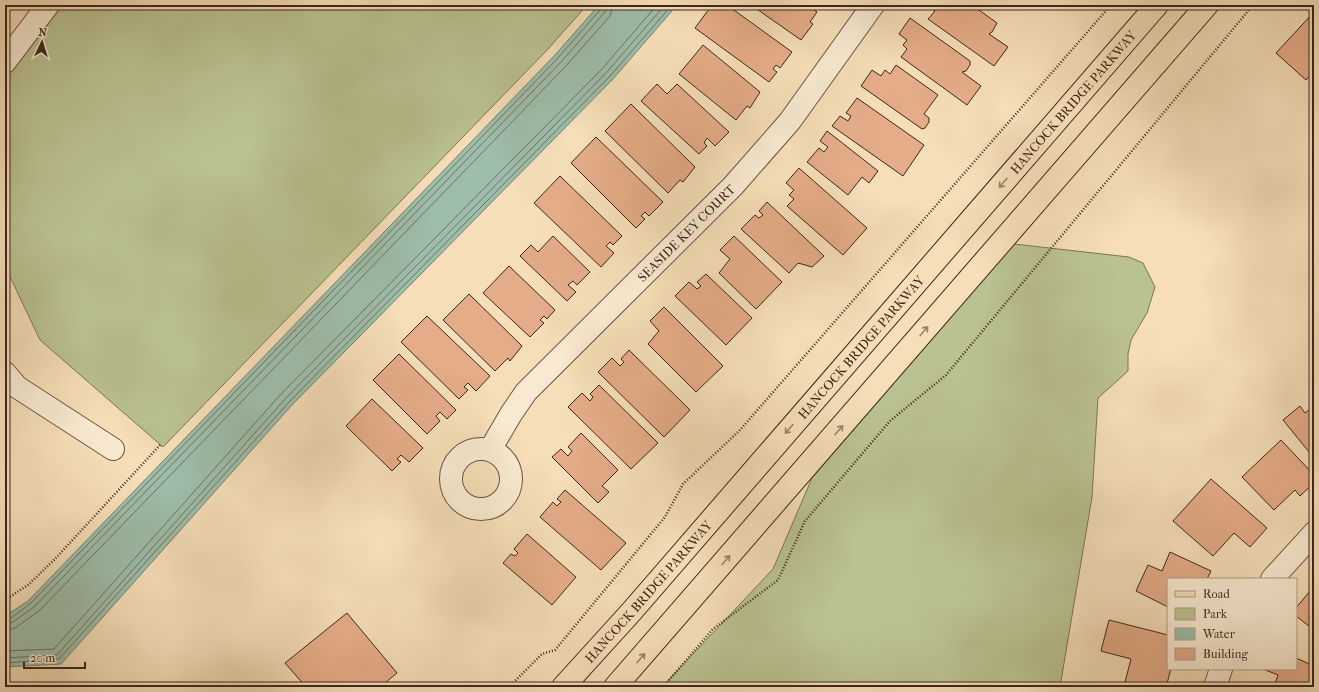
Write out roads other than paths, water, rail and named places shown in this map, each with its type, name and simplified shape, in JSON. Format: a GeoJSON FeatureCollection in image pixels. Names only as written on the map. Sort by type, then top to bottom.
{"type":"FeatureCollection","features":[{"type":"Feature","properties":{"kind":"main road","name":"HANCOCK BRIDGE PARKWAY"},"geometry":{"type":"LineString","coordinates":[[563,687],[632,611],[1156,5]]}},
{"type":"Feature","properties":{"kind":"main road"},"geometry":{"type":"LineString","coordinates":[[615,687],[1207,5]]}},
{"type":"Feature","properties":{"kind":"street"},"geometry":{"type":"LineString","coordinates":[[5,62],[48,5]]}},
{"type":"Feature","properties":{"kind":"street","name":"SEASIDE KEY COURT"},"geometry":{"type":"LineString","coordinates":[[490,450],[526,392],[734,186],[790,121],[872,5]]}},
{"type":"Feature","properties":{"kind":"street"},"geometry":{"type":"LineString","coordinates":[[5,373],[17,387],[113,449]]}},
{"type":"Feature","properties":{"kind":"street"},"geometry":{"type":"LineString","coordinates":[[1273,578],[1314,533]]}},
{"type":"Feature","properties":{"kind":"street"},"geometry":{"type":"LineString","coordinates":[[1215,687],[1221,670]]}},
{"type":"Feature","properties":{"kind":"water"},"geometry":{"type":"Polygon","coordinates":[[[599,5],[677,5],[613,79],[292,405],[61,664],[5,667],[5,616],[28,601],[554,56],[599,5]]]}}]}
